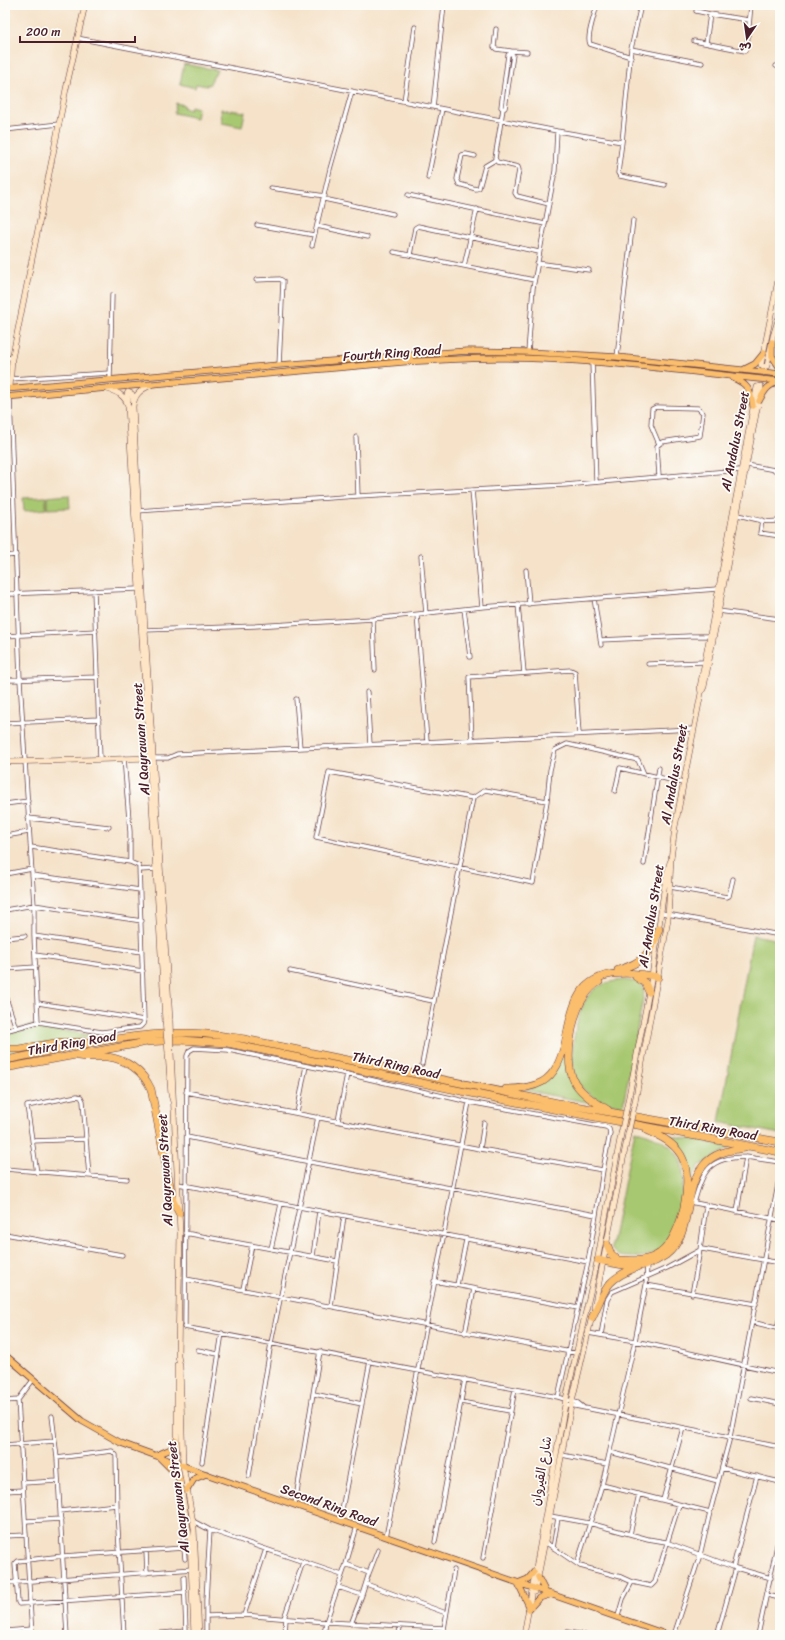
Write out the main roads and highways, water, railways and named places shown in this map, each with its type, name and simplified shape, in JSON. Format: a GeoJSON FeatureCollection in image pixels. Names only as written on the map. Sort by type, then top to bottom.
{"type":"FeatureCollection","features":[{"type":"Feature","properties":{"kind":"highway"},"geometry":{"type":"LineString","coordinates":[[496,1090],[532,1087],[550,1076],[559,1062],[577,999],[586,986],[602,976],[633,965],[646,956],[656,940],[659,929]]}},
{"type":"Feature","properties":{"kind":"highway"},"geometry":{"type":"LineString","coordinates":[[602,976],[624,973],[655,978]]}},
{"type":"Feature","properties":{"kind":"highway"},"geometry":{"type":"LineString","coordinates":[[611,1112],[583,1093],[575,1082],[570,1068],[572,1037],[580,1005],[589,990],[604,980],[619,977],[655,978]]}},
{"type":"Feature","properties":{"kind":"highway"},"geometry":{"type":"LineString","coordinates":[[636,977],[645,983],[650,992]]}},
{"type":"Feature","properties":{"kind":"highway","name":"Third Ring Road"},"geometry":{"type":"LineString","coordinates":[[5,1060],[93,1043],[158,1034],[189,1033],[229,1036],[496,1090],[780,1142]]}},
{"type":"Feature","properties":{"kind":"highway","name":"Third Ring Road"},"geometry":{"type":"LineString","coordinates":[[5,1068],[74,1054],[159,1041],[198,1040],[227,1043],[638,1126],[780,1152]]}},
{"type":"Feature","properties":{"kind":"highway"},"geometry":{"type":"LineString","coordinates":[[5,1049],[19,1049],[61,1042],[93,1043]]}},
{"type":"Feature","properties":{"kind":"highway"},"geometry":{"type":"LineString","coordinates":[[74,1054],[86,1057],[108,1057],[118,1059],[134,1068],[147,1081],[151,1089],[173,1201],[179,1212]]}},
{"type":"Feature","properties":{"kind":"highway"},"geometry":{"type":"LineString","coordinates":[[601,1259],[638,1260],[651,1258],[665,1249],[677,1229],[686,1194],[687,1173],[681,1155],[676,1147],[668,1141],[638,1126]]}},
{"type":"Feature","properties":{"kind":"highway"},"geometry":{"type":"LineString","coordinates":[[592,1318],[604,1292],[612,1280],[620,1274],[647,1264],[663,1256],[669,1252],[677,1242],[692,1202],[697,1174],[704,1165],[712,1158],[729,1150],[753,1147]]}},
{"type":"Feature","properties":{"kind":"highway"},"geometry":{"type":"LineString","coordinates":[[607,1244],[611,1254],[618,1260]]}},
{"type":"Feature","properties":{"kind":"highway"},"geometry":{"type":"LineString","coordinates":[[601,1259],[639,1266]]}},
{"type":"Feature","properties":{"kind":"main road"},"geometry":{"type":"LineString","coordinates":[[7,388],[77,38],[85,5]]}},
{"type":"Feature","properties":{"kind":"main road"},"geometry":{"type":"LineString","coordinates":[[780,271],[761,365],[764,367],[767,366],[780,314]]}},
{"type":"Feature","properties":{"kind":"main road"},"geometry":{"type":"LineString","coordinates":[[772,342],[772,356],[780,368]]}},
{"type":"Feature","properties":{"kind":"main road"},"geometry":{"type":"LineString","coordinates":[[467,352],[466,355],[468,359]]}},
{"type":"Feature","properties":{"kind":"main road","name":"Fourth Ring Road"},"geometry":{"type":"LineString","coordinates":[[7,388],[432,353],[467,352],[528,352],[617,357],[780,374]]}},
{"type":"Feature","properties":{"kind":"main road"},"geometry":{"type":"LineString","coordinates":[[742,370],[755,364],[764,353]]}},
{"type":"Feature","properties":{"kind":"main road","name":"Fourth Ring Road"},"geometry":{"type":"LineString","coordinates":[[7,397],[403,362],[501,358],[592,362],[780,381]]}},
{"type":"Feature","properties":{"kind":"main road"},"geometry":{"type":"LineString","coordinates":[[728,376],[744,383],[748,387],[753,406]]}},
{"type":"Feature","properties":{"kind":"main road"},"geometry":{"type":"LineString","coordinates":[[759,401],[767,388],[780,381]]}},
{"type":"Feature","properties":{"kind":"main road"},"geometry":{"type":"LineString","coordinates":[[106,389],[120,394],[130,405],[138,393],[152,384]]}},
{"type":"Feature","properties":{"kind":"main road","name":"Al Andalus Street"},"geometry":{"type":"LineString","coordinates":[[671,859],[693,729],[701,693],[704,688],[737,515],[737,502],[740,470],[758,386],[762,388],[747,465],[737,502],[718,588],[704,662],[700,687],[701,693]]}},
{"type":"Feature","properties":{"kind":"main road","name":"Al Qayrawan Street"},"geometry":{"type":"LineString","coordinates":[[130,405],[145,630],[156,869],[174,1095],[173,1102],[180,1232],[178,1356],[180,1378],[180,1480],[194,1569],[199,1635]]}},
{"type":"Feature","properties":{"kind":"main road","name":"Al Qayrawan Street"},"geometry":{"type":"LineString","coordinates":[[136,511],[138,589],[151,758],[167,1020]]}},
{"type":"Feature","properties":{"kind":"main road"},"geometry":{"type":"LineString","coordinates":[[5,762],[151,758]]}},
{"type":"Feature","properties":{"kind":"main road","name":"Al-Andalus Street"},"geometry":{"type":"LineString","coordinates":[[601,1259],[607,1244],[635,1102],[655,978],[668,914],[671,859]]}},
{"type":"Feature","properties":{"kind":"main road","name":"Al-Andalus Street"},"geometry":{"type":"LineString","coordinates":[[601,1259],[603,1232],[621,1134],[650,992],[655,978],[659,929],[667,870],[671,859]]}},
{"type":"Feature","properties":{"kind":"main road"},"geometry":{"type":"LineString","coordinates":[[524,1635],[536,1575],[545,1542],[572,1403],[592,1318],[601,1259]]}},
{"type":"Feature","properties":{"kind":"main road","name":"شارع القيروان"},"geometry":{"type":"LineString","coordinates":[[536,1575],[565,1402],[586,1312],[601,1259]]}},
{"type":"Feature","properties":{"kind":"main road","name":"Second Ring Road"},"geometry":{"type":"LineString","coordinates":[[5,1355],[70,1411],[96,1430],[122,1442],[206,1474],[518,1583],[618,1616],[667,1635]]}},
{"type":"Feature","properties":{"kind":"main road","name":"Al Qayrawan Street"},"geometry":{"type":"LineString","coordinates":[[178,1356],[176,1368],[176,1441],[193,1521],[194,1635]]}},
{"type":"Feature","properties":{"kind":"main road"},"geometry":{"type":"LineString","coordinates":[[176,1441],[171,1449],[157,1455],[180,1480]]}},
{"type":"Feature","properties":{"kind":"main road"},"geometry":{"type":"LineString","coordinates":[[187,1490],[194,1479],[206,1474]]}},
{"type":"Feature","properties":{"kind":"main road"},"geometry":{"type":"LineString","coordinates":[[529,1607],[518,1583],[536,1575]]}},
{"type":"Feature","properties":{"kind":"main road"},"geometry":{"type":"LineString","coordinates":[[536,1575],[546,1592]]}},
{"type":"Feature","properties":{"kind":"main road"},"geometry":{"type":"LineString","coordinates":[[529,1607],[539,1598],[553,1594]]}}]}
